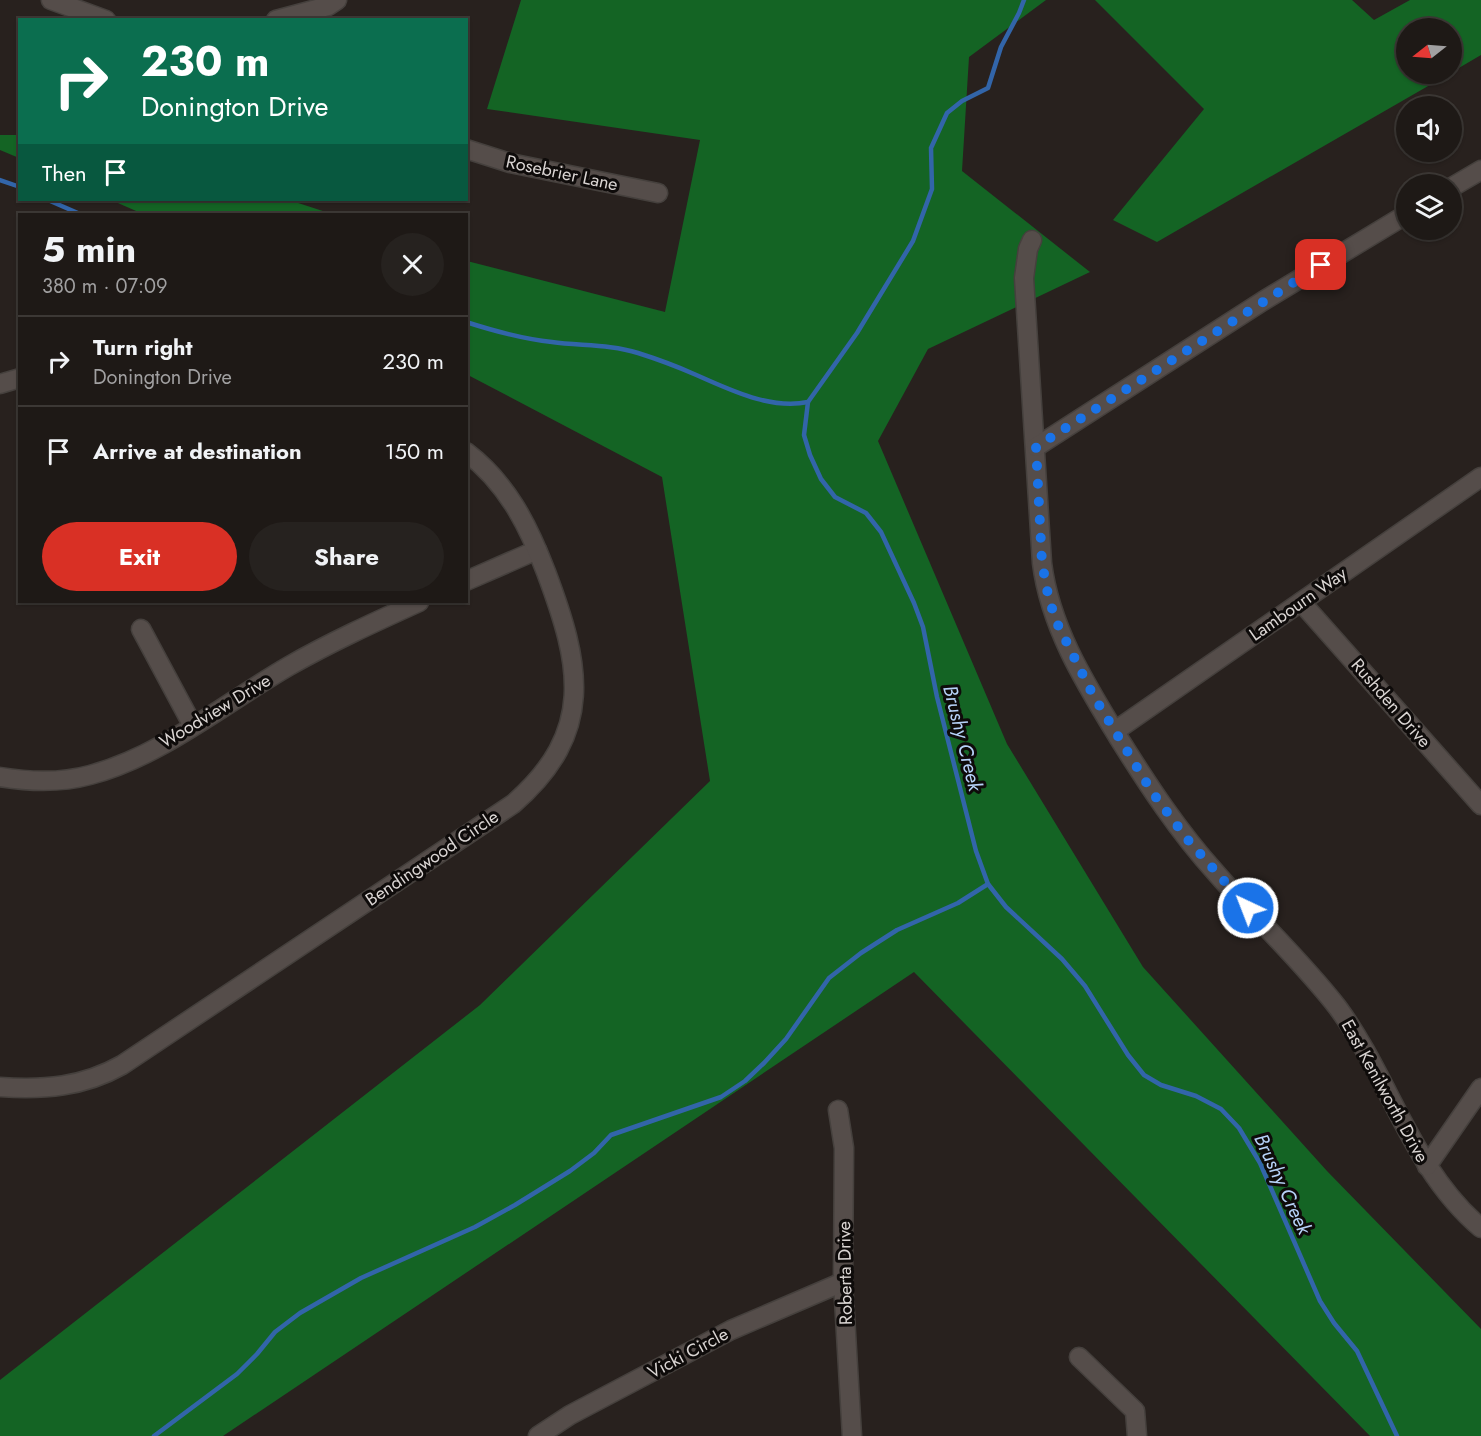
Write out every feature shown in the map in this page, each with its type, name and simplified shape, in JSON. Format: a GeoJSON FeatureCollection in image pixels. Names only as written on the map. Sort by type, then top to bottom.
{"type":"FeatureCollection","features":[{"type":"Feature","properties":{"kind":"street"},"geometry":{"type":"LineString","coordinates":[[51,0],[100,18]]}},
{"type":"Feature","properties":{"kind":"street"},"geometry":{"type":"LineString","coordinates":[[286,18],[333,8]]}},
{"type":"Feature","properties":{"kind":"street","name":"Rosebrier Lane"},"geometry":{"type":"LineString","coordinates":[[468,150],[510,163],[658,194]]}},
{"type":"Feature","properties":{"kind":"street"},"geometry":{"type":"LineString","coordinates":[[1462,181],[1481,170]]}},
{"type":"Feature","properties":{"kind":"street"},"geometry":{"type":"LineString","coordinates":[[1036,447],[1263,301],[1396,221]]}},
{"type":"Feature","properties":{"kind":"street","name":"East Kenilworth Drive"},"geometry":{"type":"LineString","coordinates":[[1032,240],[1028,249],[1024,278],[1042,563],[1049,600],[1071,652],[1152,792],[1216,873],[1312,977],[1338,1009],[1364,1048],[1426,1166],[1461,1209],[1481,1228]]}},
{"type":"Feature","properties":{"kind":"street"},"geometry":{"type":"LineString","coordinates":[[0,384],[18,379]]}},
{"type":"Feature","properties":{"kind":"street","name":"Bendingwood Circle"},"geometry":{"type":"LineString","coordinates":[[0,1087],[61,1088],[109,1073],[503,811],[531,788],[548,768],[563,740],[574,690],[574,671],[568,637],[537,550],[516,506],[502,485],[468,454]]}},
{"type":"Feature","properties":{"kind":"street","name":"Lambourn Way"},"geometry":{"type":"LineString","coordinates":[[1115,731],[1481,477]]}},
{"type":"Feature","properties":{"kind":"street"},"geometry":{"type":"LineString","coordinates":[[468,580],[537,550]]}},
{"type":"Feature","properties":{"kind":"street","name":"Rushden Drive"},"geometry":{"type":"LineString","coordinates":[[1301,602],[1481,805]]}},
{"type":"Feature","properties":{"kind":"street","name":"Woodview Drive"},"geometry":{"type":"LineString","coordinates":[[0,777],[35,781],[57,780],[89,775],[115,767],[193,726],[335,640],[417,603]]}},
{"type":"Feature","properties":{"kind":"street"},"geometry":{"type":"LineString","coordinates":[[141,629],[193,726]]}},
{"type":"Feature","properties":{"kind":"street"},"geometry":{"type":"LineString","coordinates":[[1426,1166],[1481,1088]]}},
{"type":"Feature","properties":{"kind":"street","name":"Roberta Drive"},"geometry":{"type":"LineString","coordinates":[[838,1110],[843,1148],[843,1282],[852,1436]]}},
{"type":"Feature","properties":{"kind":"street","name":"Vicki Circle"},"geometry":{"type":"LineString","coordinates":[[538,1436],[570,1415],[731,1330],[843,1282]]}},
{"type":"Feature","properties":{"kind":"street"},"geometry":{"type":"LineString","coordinates":[[1079,1357],[1135,1411],[1137,1436]]}},
{"type":"Feature","properties":{"kind":"green space"},"geometry":{"type":"Polygon","coordinates":[[[521,0],[1046,0],[969,57],[962,171],[1090,272],[928,349],[878,441],[1007,744],[1143,967],[1327,1171],[1481,1329],[1481,1436],[1370,1436],[914,972],[223,1436],[0,1436],[0,1380],[480,1005],[710,781],[662,477],[468,375],[468,261],[665,312],[700,140],[487,109],[521,0]]]}},
{"type":"Feature","properties":{"kind":"green space"},"geometry":{"type":"Polygon","coordinates":[[[1095,0],[1352,0],[1374,20],[1410,0],[1481,0],[1481,55],[1462,66],[1462,18],[1396,18],[1396,84],[1432,84],[1411,96],[1396,96],[1396,104],[1157,242],[1113,220],[1204,109],[1095,0]]]}},
{"type":"Feature","properties":{"kind":"green space"},"geometry":{"type":"Polygon","coordinates":[[[0,135],[18,135],[18,158],[0,150],[0,135]]]}},
{"type":"Feature","properties":{"kind":"green space"},"geometry":{"type":"Polygon","coordinates":[[[113,201],[292,201],[329,213],[141,213],[113,201]]]}},
{"type":"Feature","properties":{"kind":"waterway","name":"Brushy Creek"},"geometry":{"type":"LineString","coordinates":[[1024,0],[1001,47],[988,88],[962,101],[947,113],[931,148],[932,189],[913,241],[857,333],[808,402],[804,435],[821,479],[835,497],[866,513],[881,532],[914,603],[923,627],[937,697],[976,851],[988,884],[1006,907],[1062,959],[1085,986],[1128,1055],[1144,1075],[1161,1085],[1196,1096],[1221,1109],[1239,1128],[1260,1163],[1320,1301],[1334,1323],[1357,1351],[1397,1436]]}},
{"type":"Feature","properties":{"kind":"waterway"},"geometry":{"type":"LineString","coordinates":[[0,180],[18,186]]}},
{"type":"Feature","properties":{"kind":"waterway"},"geometry":{"type":"LineString","coordinates":[[50,201],[78,213]]}},
{"type":"Feature","properties":{"kind":"waterway"},"geometry":{"type":"LineString","coordinates":[[468,323],[530,339],[627,350],[750,397],[779,403],[808,402]]}},
{"type":"Feature","properties":{"kind":"waterway"},"geometry":{"type":"LineString","coordinates":[[154,1436],[237,1374],[275,1332],[300,1313],[361,1278],[475,1227],[515,1205],[570,1171],[594,1153],[611,1135],[721,1097],[745,1081],[786,1039],[829,978],[861,953],[897,930],[958,903],[988,884]]}},
{"type":"Feature","properties":{"kind":"route"},"geometry":{"type":"LineString","coordinates":[[1248,908],[1188,840],[1152,792],[1093,695],[1058,625],[1049,600],[1042,563],[1036,447],[1321,265]]}}]}
